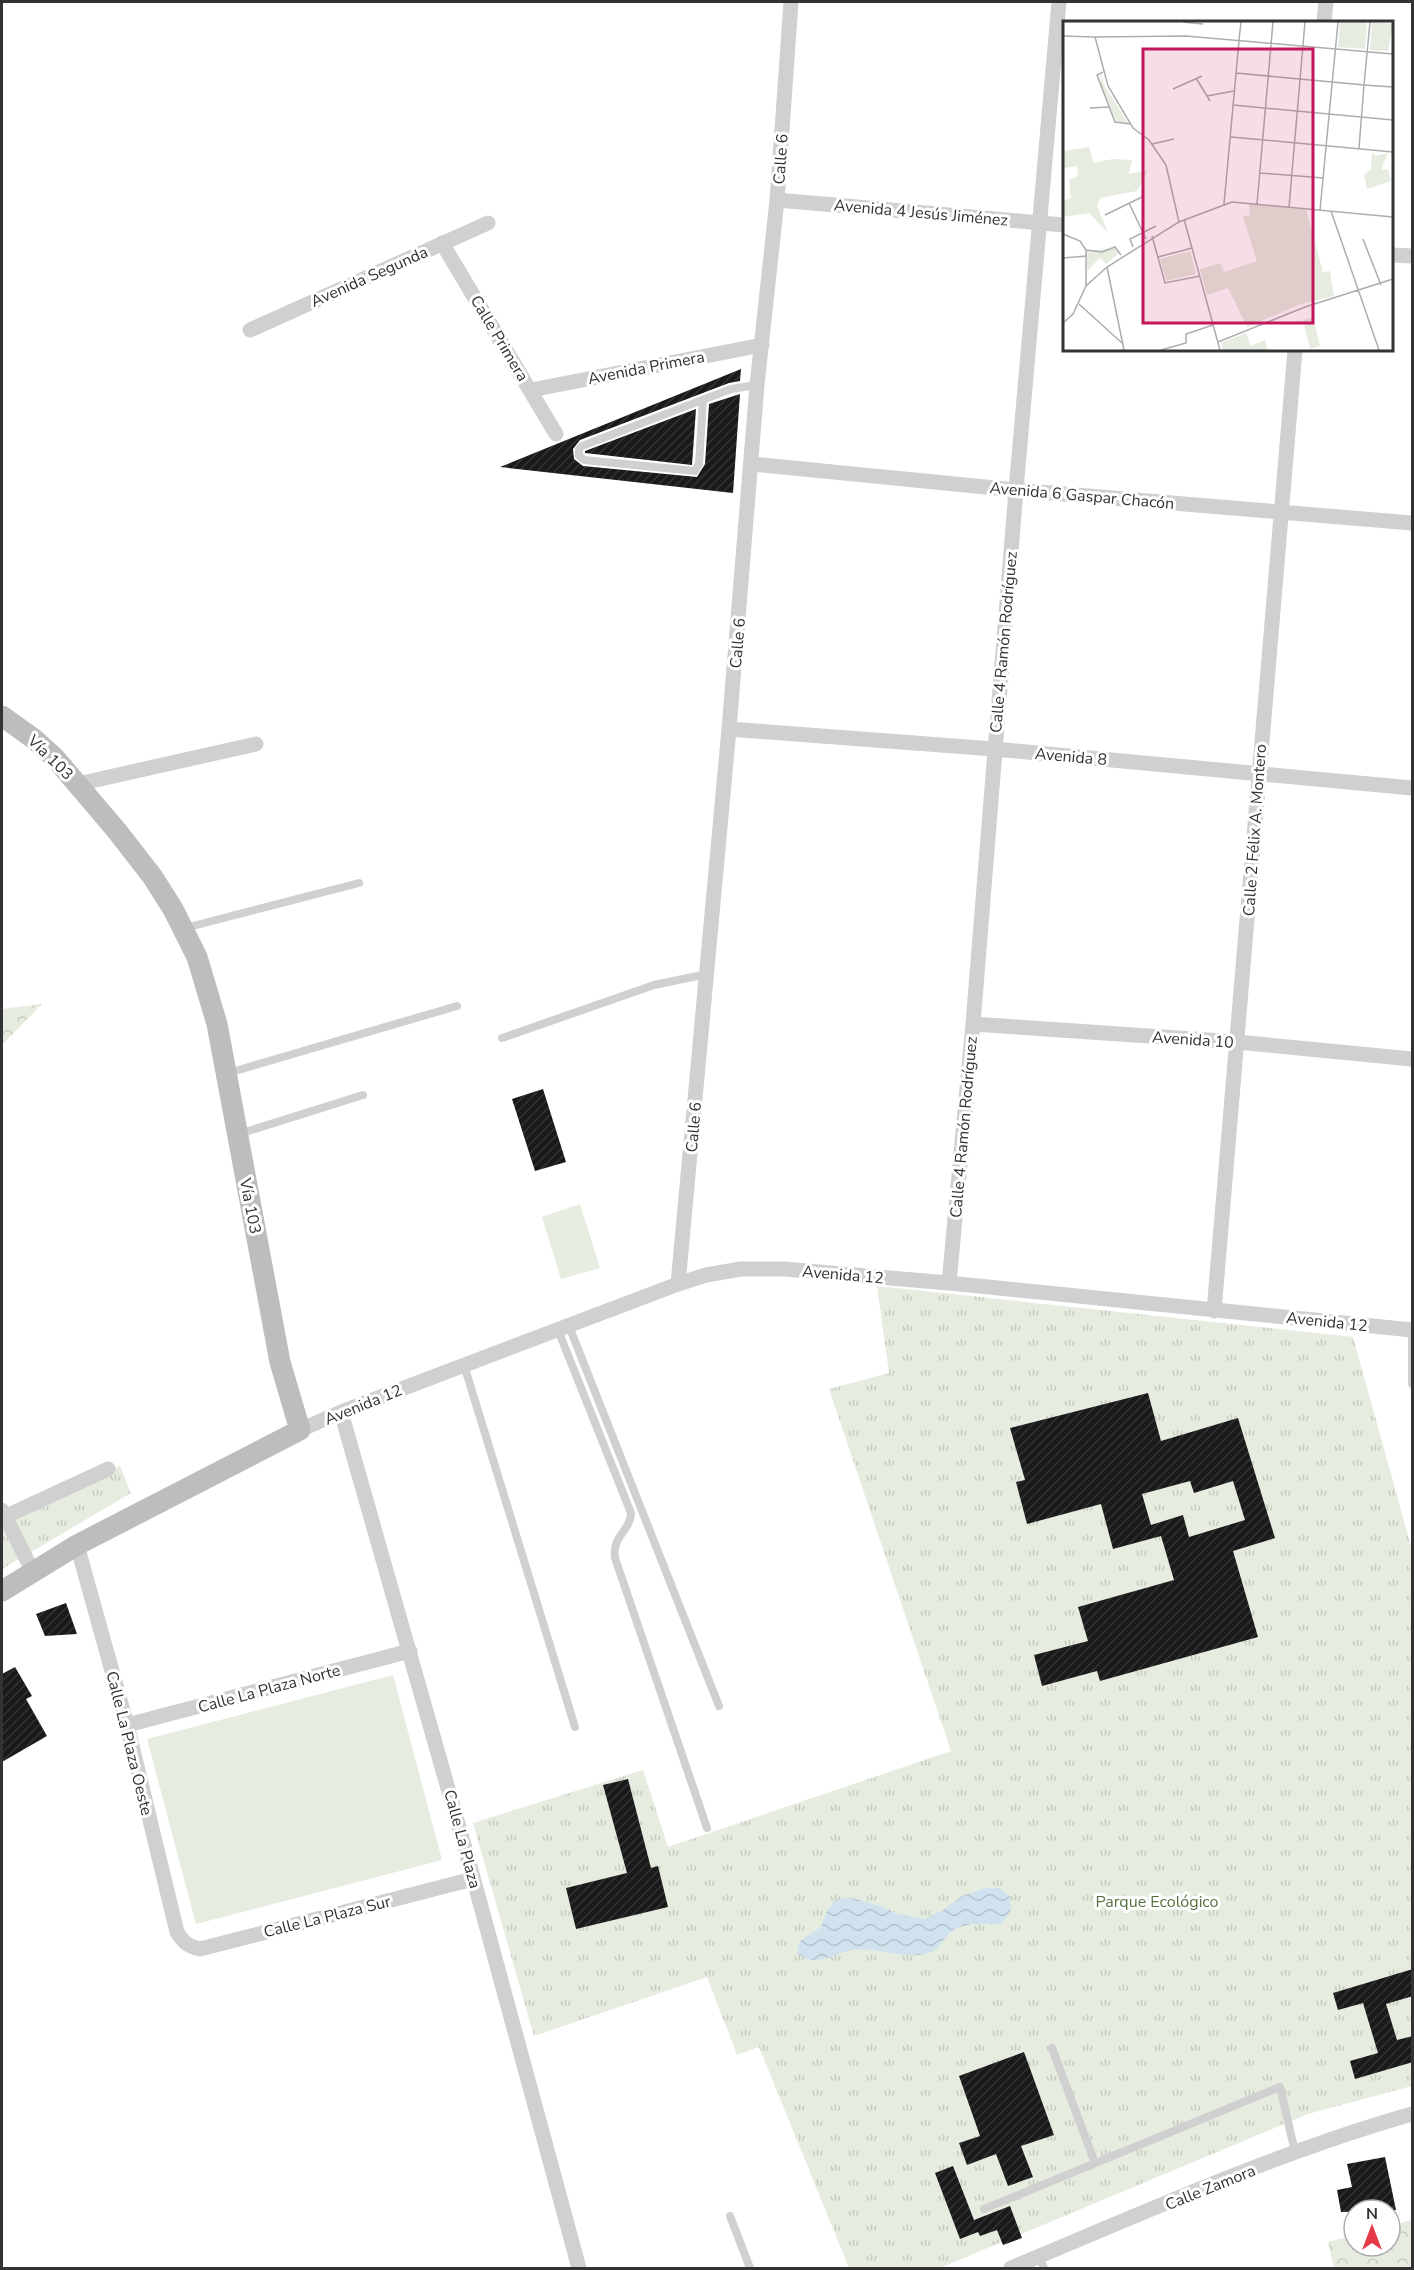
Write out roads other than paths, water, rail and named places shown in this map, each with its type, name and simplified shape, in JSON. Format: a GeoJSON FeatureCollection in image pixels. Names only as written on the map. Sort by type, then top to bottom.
{"type":"FeatureCollection","features":[{"type":"Feature","properties":{"kind":"main road","name":"Vía 103"},"geometry":{"type":"LineString","coordinates":[[2,716],[34,739],[78,784],[152,876],[184,928],[206,984],[227,1073],[280,1362],[300,1430]]}},
{"type":"Feature","properties":{"kind":"main road"},"geometry":{"type":"LineString","coordinates":[[2,1591],[76,1545],[300,1430]]}},
{"type":"Feature","properties":{"kind":"street","name":"Calle 6"},"geometry":{"type":"LineString","coordinates":[[678,1284],[708,974],[757,385],[777,200],[791,2]]}},
{"type":"Feature","properties":{"kind":"street","name":"Calle 4 Ramón Rodríguez"},"geometry":{"type":"LineString","coordinates":[[949,1283],[1059,2]]}},
{"type":"Feature","properties":{"kind":"street"},"geometry":{"type":"LineString","coordinates":[[1324,21],[1326,2]]}},
{"type":"Feature","properties":{"kind":"street","name":"Avenida 4 Jesús Jiménez"},"geometry":{"type":"LineString","coordinates":[[777,200],[1063,225]]}},
{"type":"Feature","properties":{"kind":"street","name":"Avenida Segunda"},"geometry":{"type":"LineString","coordinates":[[250,330],[488,223]]}},
{"type":"Feature","properties":{"kind":"street","name":"Calle Primera"},"geometry":{"type":"LineString","coordinates":[[442,243],[556,434]]}},
{"type":"Feature","properties":{"kind":"street"},"geometry":{"type":"LineString","coordinates":[[1393,255],[1413,256]]}},
{"type":"Feature","properties":{"kind":"street","name":"Avenida Primera"},"geometry":{"type":"LineString","coordinates":[[531,390],[762,345]]}},
{"type":"Feature","properties":{"kind":"street","name":"Calle 2 Félix A. Montero"},"geometry":{"type":"LineString","coordinates":[[1214,1311],[1295,351]]}},
{"type":"Feature","properties":{"kind":"street","name":"Avenida 6 Gaspar Chacón"},"geometry":{"type":"LineString","coordinates":[[752,464],[1016,490],[1413,524]]}},
{"type":"Feature","properties":{"kind":"street","name":"Avenida 8"},"geometry":{"type":"LineString","coordinates":[[729,729],[994,749],[1413,788]]}},
{"type":"Feature","properties":{"kind":"street"},"geometry":{"type":"LineString","coordinates":[[78,784],[256,744]]}},
{"type":"Feature","properties":{"kind":"street","name":"Avenida 10"},"geometry":{"type":"LineString","coordinates":[[973,1024],[1237,1042],[1413,1059]]}},
{"type":"Feature","properties":{"kind":"street","name":"Avenida 12"},"geometry":{"type":"LineString","coordinates":[[300,1430],[341,1412],[678,1284],[706,1275],[741,1269],[784,1269],[949,1283],[1412,1330]]}},
{"type":"Feature","properties":{"kind":"street","name":"Calle La Plaza"},"geometry":{"type":"LineString","coordinates":[[341,1412],[410,1651],[579,2268]]}},
{"type":"Feature","properties":{"kind":"street"},"geometry":{"type":"LineString","coordinates":[[33,1572],[3,1515],[108,1469]]}},
{"type":"Feature","properties":{"kind":"street","name":"Calle La Plaza Oeste"},"geometry":{"type":"LineString","coordinates":[[76,1545],[127,1725],[177,1932],[183,1941]]}},
{"type":"Feature","properties":{"kind":"street","name":"Calle La Plaza Norte"},"geometry":{"type":"LineString","coordinates":[[127,1725],[410,1651]]}},
{"type":"Feature","properties":{"kind":"street","name":"Calle La Plaza Sur"},"geometry":{"type":"LineString","coordinates":[[183,1941],[189,1946],[200,1949],[473,1878]]}},
{"type":"Feature","properties":{"kind":"street","name":"Calle Zamora"},"geometry":{"type":"LineString","coordinates":[[1011,2268],[1041,2263],[1295,2152],[1348,2132],[1413,2114]]}},
{"type":"Feature","properties":{"kind":"lane"},"geometry":{"type":"LineString","coordinates":[[703,400],[699,464],[695,471],[585,460],[579,456],[579,449],[582,446],[731,389],[757,385]]}},
{"type":"Feature","properties":{"kind":"lane"},"geometry":{"type":"LineString","coordinates":[[184,928],[359,883]]}},
{"type":"Feature","properties":{"kind":"lane"},"geometry":{"type":"LineString","coordinates":[[502,1038],[654,985],[708,974]]}},
{"type":"Feature","properties":{"kind":"lane"},"geometry":{"type":"LineString","coordinates":[[227,1073],[457,1006]]}},
{"type":"Feature","properties":{"kind":"lane"},"geometry":{"type":"LineString","coordinates":[[237,1134],[363,1095]]}},
{"type":"Feature","properties":{"kind":"lane"},"geometry":{"type":"LineString","coordinates":[[563,1328],[719,1706]]}},
{"type":"Feature","properties":{"kind":"lane"},"geometry":{"type":"LineString","coordinates":[[563,1328],[631,1513],[631,1521],[616,1541],[615,1558],[707,1828]]}},
{"type":"Feature","properties":{"kind":"lane"},"geometry":{"type":"LineString","coordinates":[[1412,1330],[1413,1384]]}},
{"type":"Feature","properties":{"kind":"lane"},"geometry":{"type":"LineString","coordinates":[[464,1365],[575,1727]]}},
{"type":"Feature","properties":{"kind":"lane"},"geometry":{"type":"LineString","coordinates":[[1052,2048],[1095,2163]]}},
{"type":"Feature","properties":{"kind":"lane"},"geometry":{"type":"LineString","coordinates":[[984,2209],[1280,2086],[1295,2152]]}},
{"type":"Feature","properties":{"kind":"lane"},"geometry":{"type":"LineString","coordinates":[[730,2216],[750,2268]]}},
{"type":"Feature","properties":{"kind":"water"},"geometry":{"type":"Polygon","coordinates":[[[985,1888],[999,1888],[1010,1897],[1011,1910],[1001,1924],[962,1926],[949,1934],[932,1952],[904,1955],[858,1949],[820,1960],[805,1958],[797,1953],[800,1941],[821,1927],[834,1901],[848,1897],[881,1906],[897,1914],[924,1919],[942,1911],[962,1896],[985,1888]]]}},
{"type":"Feature","properties":{"kind":"park label","name":"Parque Ecológico"},"geometry":{"type":"Point","coordinates":[1157,1901]}}]}
